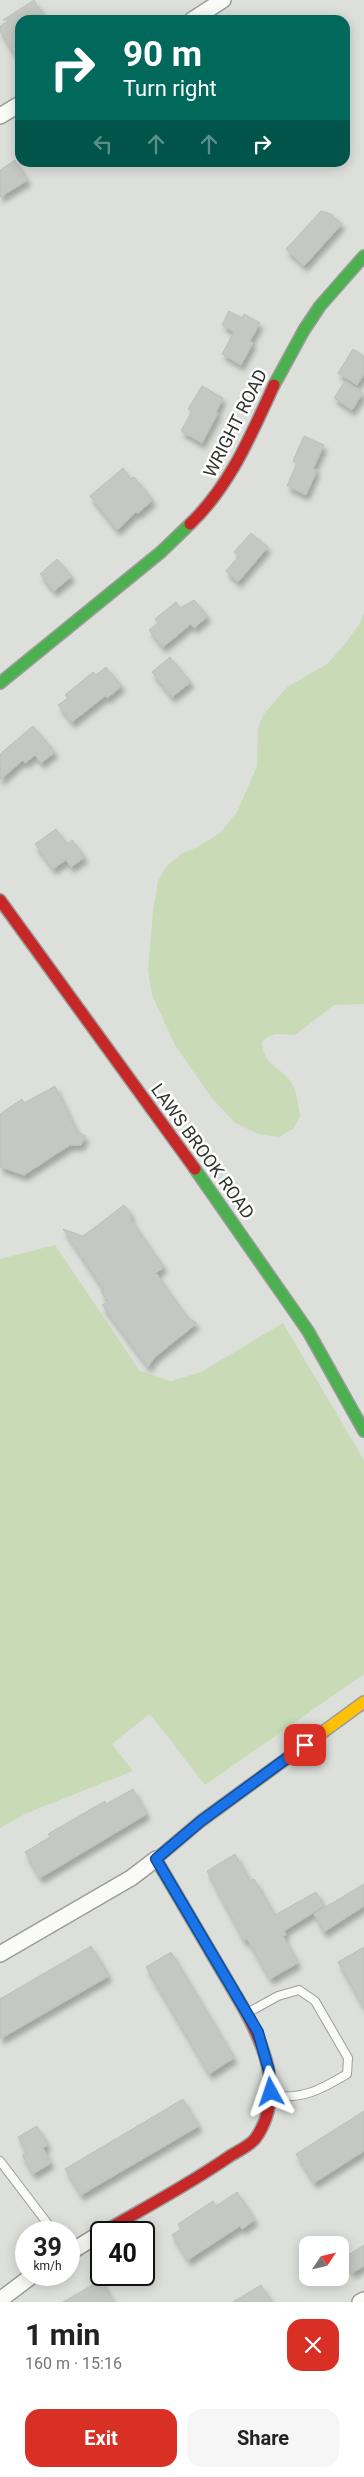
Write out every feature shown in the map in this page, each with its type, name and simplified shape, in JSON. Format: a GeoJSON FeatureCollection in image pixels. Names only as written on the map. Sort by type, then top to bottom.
{"type":"FeatureCollection","features":[{"type":"Feature","properties":{"kind":"street"},"geometry":{"type":"LineString","coordinates":[[200,15],[223,0]]}},
{"type":"Feature","properties":{"kind":"street"},"geometry":{"type":"LineString","coordinates":[[0,116],[15,107]]}},
{"type":"Feature","properties":{"kind":"street","name":"WRIGHT ROAD"},"geometry":{"type":"LineString","coordinates":[[0,683],[161,552],[206,509],[240,458],[279,376],[304,330],[320,306],[364,256]]}},
{"type":"Feature","properties":{"kind":"street","name":"LAWS BROOK ROAD"},"geometry":{"type":"LineString","coordinates":[[0,900],[268,1271],[308,1331],[364,1431]]}},
{"type":"Feature","properties":{"kind":"street"},"geometry":{"type":"LineString","coordinates":[[0,1954],[131,1878],[201,1821],[364,1702]]}},
{"type":"Feature","properties":{"kind":"street"},"geometry":{"type":"LineString","coordinates":[[123,2221],[206,2173],[254,2140],[266,2118],[270,2096],[269,2071],[265,2052],[247,2013],[156,1859]]}},
{"type":"Feature","properties":{"kind":"street"},"geometry":{"type":"LineString","coordinates":[[0,2300],[18,2286]]}},
{"type":"Feature","properties":{"kind":"street"},"geometry":{"type":"LineString","coordinates":[[360,2302],[364,2300]]}},
{"type":"Feature","properties":{"kind":"lane"},"geometry":{"type":"LineString","coordinates":[[247,2013],[278,1996],[299,1990],[315,2001],[348,2058],[347,2074],[317,2092],[291,2098],[270,2096]]}},
{"type":"Feature","properties":{"kind":"lane"},"geometry":{"type":"LineString","coordinates":[[0,2161],[46,2221]]}},
{"type":"Feature","properties":{"kind":"green space"},"geometry":{"type":"Polygon","coordinates":[[[364,613],[364,1004],[334,1005],[295,1035],[276,1034],[269,1036],[262,1042],[263,1050],[269,1061],[293,1085],[300,1116],[294,1128],[279,1137],[258,1134],[235,1123],[211,1097],[175,1045],[152,995],[148,971],[153,911],[158,881],[166,867],[181,854],[220,833],[237,812],[257,766],[258,728],[263,715],[287,687],[327,664],[345,644],[360,623],[364,613]]]}},
{"type":"Feature","properties":{"kind":"green space"},"geometry":{"type":"Polygon","coordinates":[[[55,1245],[140,1371],[171,1381],[201,1372],[283,1323],[364,1460],[364,1674],[205,1785],[150,1714],[112,1744],[133,1771],[27,1813],[0,1828],[0,1259],[55,1245]]]}},
{"type":"Feature","properties":{"kind":"building"},"geometry":{"type":"Polygon","coordinates":[[[34,0],[44,15],[15,15],[15,54],[0,31],[0,26],[9,20],[3,20],[34,0]]]}},
{"type":"Feature","properties":{"kind":"building"},"geometry":{"type":"Polygon","coordinates":[[[15,160],[15,167],[20,167],[28,180],[0,197],[0,170],[15,160]]]}},
{"type":"Feature","properties":{"kind":"building"},"geometry":{"type":"Polygon","coordinates":[[[321,211],[331,214],[342,224],[304,266],[286,249],[321,211]]]}},
{"type":"Feature","properties":{"kind":"building"},"geometry":{"type":"Polygon","coordinates":[[[229,311],[242,318],[244,314],[260,323],[250,341],[253,343],[241,365],[222,354],[234,332],[222,325],[229,311]]]}},
{"type":"Feature","properties":{"kind":"building"},"geometry":{"type":"Polygon","coordinates":[[[353,349],[364,356],[364,374],[357,385],[338,373],[353,349]]]}},
{"type":"Feature","properties":{"kind":"building"},"geometry":{"type":"Polygon","coordinates":[[[345,381],[363,393],[352,410],[334,398],[345,381]]]}},
{"type":"Feature","properties":{"kind":"building"},"geometry":{"type":"Polygon","coordinates":[[[202,386],[223,398],[216,412],[218,413],[202,443],[181,431],[192,411],[188,409],[202,386]]]}},
{"type":"Feature","properties":{"kind":"building"},"geometry":{"type":"Polygon","coordinates":[[[304,436],[324,445],[313,469],[317,470],[306,495],[287,486],[297,463],[293,461],[304,436]]]}},
{"type":"Feature","properties":{"kind":"building"},"geometry":{"type":"Polygon","coordinates":[[[123,468],[131,479],[134,477],[153,500],[138,513],[136,512],[117,530],[90,496],[123,468]]]}},
{"type":"Feature","properties":{"kind":"building"},"geometry":{"type":"Polygon","coordinates":[[[251,533],[268,547],[238,582],[226,571],[239,556],[234,552],[251,533]]]}},
{"type":"Feature","properties":{"kind":"building"},"geometry":{"type":"Polygon","coordinates":[[[57,559],[72,576],[54,591],[40,574],[57,559]]]}},
{"type":"Feature","properties":{"kind":"building"},"geometry":{"type":"Polygon","coordinates":[[[194,600],[208,616],[194,628],[191,624],[163,647],[149,630],[158,623],[155,619],[176,602],[180,608],[194,600]]]}},
{"type":"Feature","properties":{"kind":"building"},"geometry":{"type":"Polygon","coordinates":[[[170,657],[191,682],[172,697],[152,672],[170,657]]]}},
{"type":"Feature","properties":{"kind":"building"},"geometry":{"type":"Polygon","coordinates":[[[106,667],[122,686],[107,698],[105,696],[72,722],[58,705],[68,698],[65,695],[93,672],[96,675],[106,667]]]}},
{"type":"Feature","properties":{"kind":"building"},"geometry":{"type":"Polygon","coordinates":[[[33,726],[55,752],[41,763],[35,755],[25,763],[23,760],[0,780],[0,754],[33,726]]]}},
{"type":"Feature","properties":{"kind":"building"},"geometry":{"type":"Polygon","coordinates":[[[56,829],[67,844],[72,840],[85,857],[71,867],[66,860],[53,869],[35,844],[56,829]]]}},
{"type":"Feature","properties":{"kind":"building"},"geometry":{"type":"Polygon","coordinates":[[[55,1086],[77,1132],[86,1136],[81,1145],[70,1145],[24,1175],[0,1167],[0,1114],[22,1099],[24,1103],[55,1086]]]}},
{"type":"Feature","properties":{"kind":"building"},"geometry":{"type":"Polygon","coordinates":[[[124,1205],[130,1212],[131,1220],[164,1267],[156,1273],[188,1318],[197,1323],[154,1358],[148,1367],[102,1305],[108,1301],[101,1292],[104,1290],[63,1229],[83,1236],[124,1205]]]}},
{"type":"Feature","properties":{"kind":"building"},"geometry":{"type":"Polygon","coordinates":[[[133,1789],[147,1814],[40,1878],[25,1852],[50,1837],[48,1834],[105,1801],[106,1804],[133,1789]]]}},
{"type":"Feature","properties":{"kind":"building"},"geometry":{"type":"Polygon","coordinates":[[[235,1854],[250,1881],[254,1879],[275,1915],[316,1892],[324,1906],[284,1931],[286,1935],[283,1936],[298,1963],[270,1979],[247,1939],[244,1941],[207,1871],[235,1854]]]}},
{"type":"Feature","properties":{"kind":"building"},"geometry":{"type":"Polygon","coordinates":[[[364,1884],[364,1906],[324,1932],[314,1914],[364,1884]]]}},
{"type":"Feature","properties":{"kind":"building"},"geometry":{"type":"Polygon","coordinates":[[[91,1946],[109,1976],[0,2039],[0,1999],[91,1946]]]}},
{"type":"Feature","properties":{"kind":"building"},"geometry":{"type":"Polygon","coordinates":[[[364,1947],[364,2008],[338,1962],[364,1947]]]}},
{"type":"Feature","properties":{"kind":"building"},"geometry":{"type":"Polygon","coordinates":[[[171,1952],[234,2058],[209,2074],[146,1967],[171,1952]]]}},
{"type":"Feature","properties":{"kind":"building"},"geometry":{"type":"Polygon","coordinates":[[[183,2099],[199,2126],[81,2195],[65,2169],[183,2099]]]}},
{"type":"Feature","properties":{"kind":"building"},"geometry":{"type":"Polygon","coordinates":[[[364,2111],[364,2151],[314,2183],[296,2154],[364,2111]]]}},
{"type":"Feature","properties":{"kind":"building"},"geometry":{"type":"Polygon","coordinates":[[[37,2126],[48,2145],[43,2148],[51,2163],[33,2174],[22,2155],[27,2153],[18,2137],[37,2126]]]}},
{"type":"Feature","properties":{"kind":"building"},"geometry":{"type":"Polygon","coordinates":[[[237,2192],[255,2220],[242,2229],[240,2226],[188,2260],[172,2235],[181,2229],[178,2224],[213,2201],[216,2206],[237,2192]]]}},
{"type":"Feature","properties":{"kind":"building"},"geometry":{"type":"Polygon","coordinates":[[[364,2245],[364,2266],[352,2273],[349,2268],[349,2254],[364,2245]]]}},
{"type":"Feature","properties":{"kind":"building"},"geometry":{"type":"Polygon","coordinates":[[[261,2285],[272,2302],[233,2302],[261,2285]]]}},
{"type":"Feature","properties":{"kind":"building"},"geometry":{"type":"Polygon","coordinates":[[[91,2286],[105,2286],[114,2302],[63,2302],[91,2286]]]}},
{"type":"Feature","properties":{"kind":"traffic: fast"},"geometry":{"type":"LineString","coordinates":[[274,385],[304,330],[320,306],[364,256]]}},
{"type":"Feature","properties":{"kind":"traffic: fast"},"geometry":{"type":"LineString","coordinates":[[0,683],[161,552],[190,524]]}},
{"type":"Feature","properties":{"kind":"traffic: fast"},"geometry":{"type":"LineString","coordinates":[[195,1169],[308,1331],[364,1431]]}},
{"type":"Feature","properties":{"kind":"traffic: slow"},"geometry":{"type":"LineString","coordinates":[[237,1997],[156,1859],[201,1821],[364,1702]]}},
{"type":"Feature","properties":{"kind":"traffic: jam"},"geometry":{"type":"LineString","coordinates":[[190,524],[217,493],[228,477],[248,441],[274,385]]}},
{"type":"Feature","properties":{"kind":"traffic: jam"},"geometry":{"type":"LineString","coordinates":[[0,900],[195,1169]]}},
{"type":"Feature","properties":{"kind":"traffic: jam"},"geometry":{"type":"LineString","coordinates":[[122,2221],[247,2146],[255,2139],[265,2121],[270,2103],[268,2066],[255,2030],[237,1997]]}},
{"type":"Feature","properties":{"kind":"route"},"geometry":{"type":"LineString","coordinates":[[271,2092],[265,2052],[258,2032],[156,1859],[201,1821],[305,1745]]}}]}
